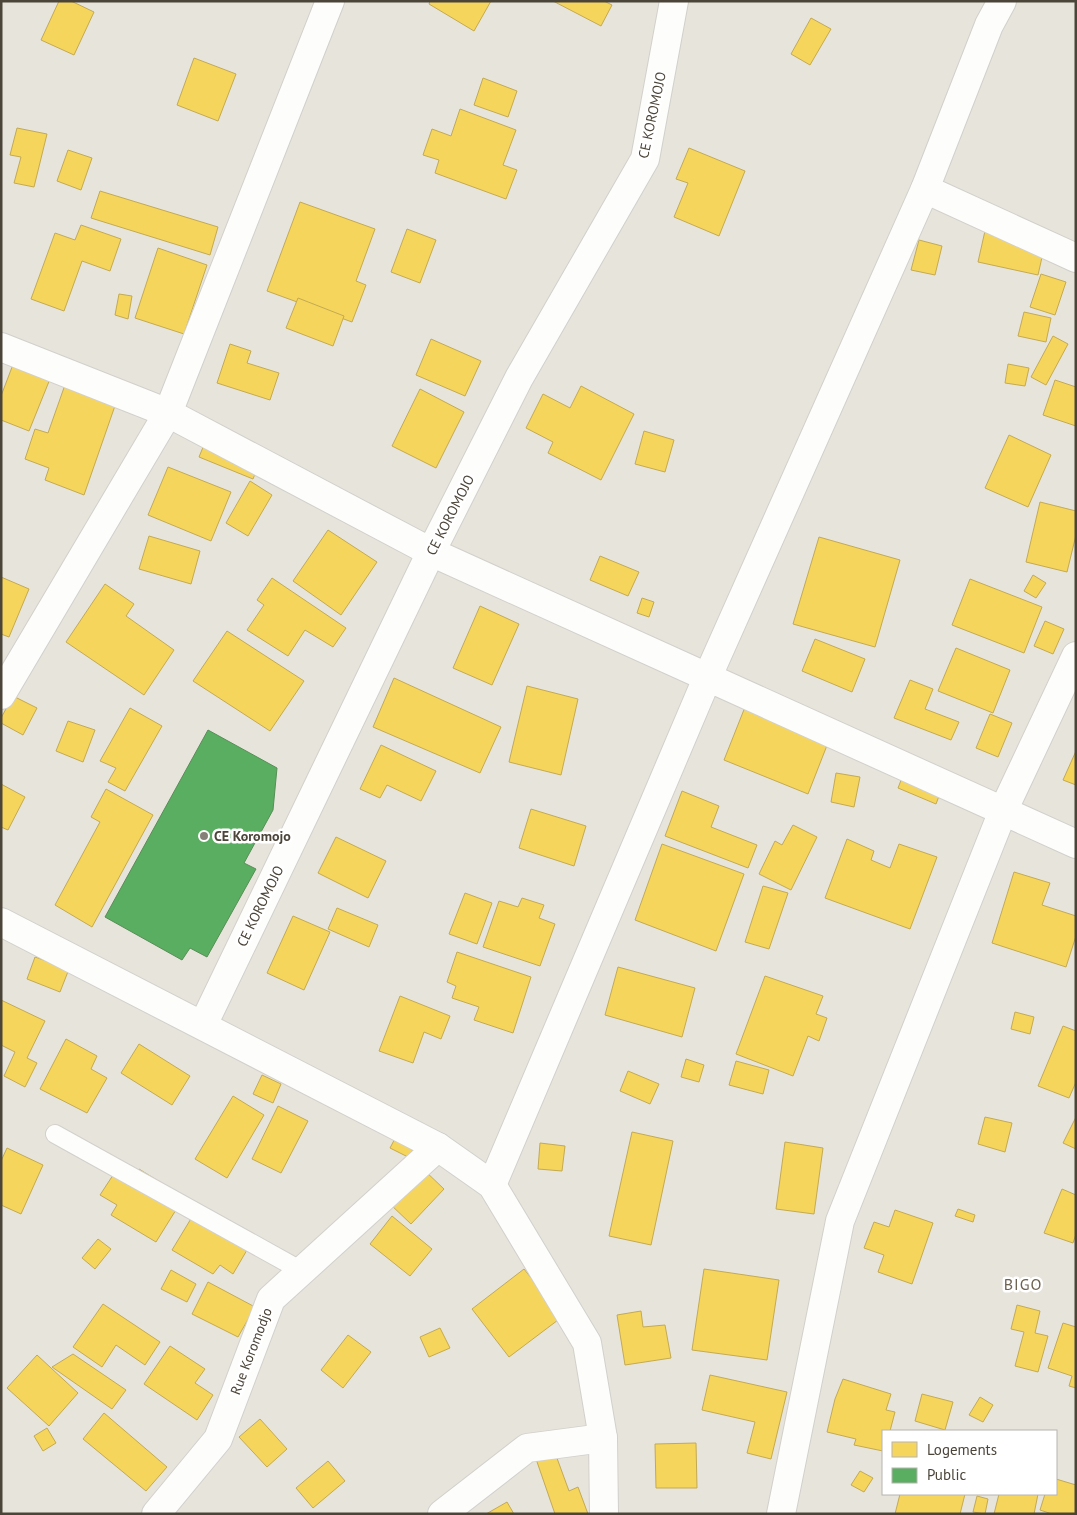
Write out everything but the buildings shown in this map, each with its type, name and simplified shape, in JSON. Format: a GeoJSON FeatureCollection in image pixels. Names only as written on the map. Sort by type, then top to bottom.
{"type":"FeatureCollection","features":[{"type":"Feature","properties":{"kind":"street"},"geometry":{"type":"LineString","coordinates":[[1,695],[168,413],[330,1]]}},
{"type":"Feature","properties":{"kind":"street","name":"CE KOROMOJO"},"geometry":{"type":"LineString","coordinates":[[203,1025],[431,552],[519,378],[645,159],[674,1]]}},
{"type":"Feature","properties":{"kind":"street"},"geometry":{"type":"LineString","coordinates":[[492,1185],[708,676],[925,189],[989,25],[1002,1]]}},
{"type":"Feature","properties":{"kind":"street"},"geometry":{"type":"LineString","coordinates":[[925,189],[1076,258]]}},
{"type":"Feature","properties":{"kind":"street"},"geometry":{"type":"LineString","coordinates":[[1,347],[168,413],[431,552],[1076,844]]}},
{"type":"Feature","properties":{"kind":"street"},"geometry":{"type":"LineString","coordinates":[[781,1514],[840,1220],[1003,811],[1076,656]]}},
{"type":"Feature","properties":{"kind":"street"},"geometry":{"type":"LineString","coordinates":[[1,922],[438,1147],[492,1185],[588,1343],[603,1438],[604,1514]]}},
{"type":"Feature","properties":{"kind":"street","name":"Rue Koromodjo"},"geometry":{"type":"LineString","coordinates":[[156,1514],[218,1439],[271,1299],[438,1147]]}},
{"type":"Feature","properties":{"kind":"street"},"geometry":{"type":"LineString","coordinates":[[442,1514],[527,1448],[603,1438]]}},
{"type":"Feature","properties":{"kind":"lane"},"geometry":{"type":"LineString","coordinates":[[55,1134],[302,1271]]}},
{"type":"Feature","properties":{"kind":"shaded area"},"geometry":{"type":"Polygon","coordinates":[[[1,1],[1076,1],[1076,1514],[1,1514],[1,1]]]}},
{"type":"Feature","properties":{"kind":"place","name":"CE Koromojo"},"geometry":{"type":"Point","coordinates":[204,836]}},
{"type":"Feature","properties":{"kind":"district","name":"BIGO"},"geometry":{"type":"Point","coordinates":[1023,1284]}}]}
